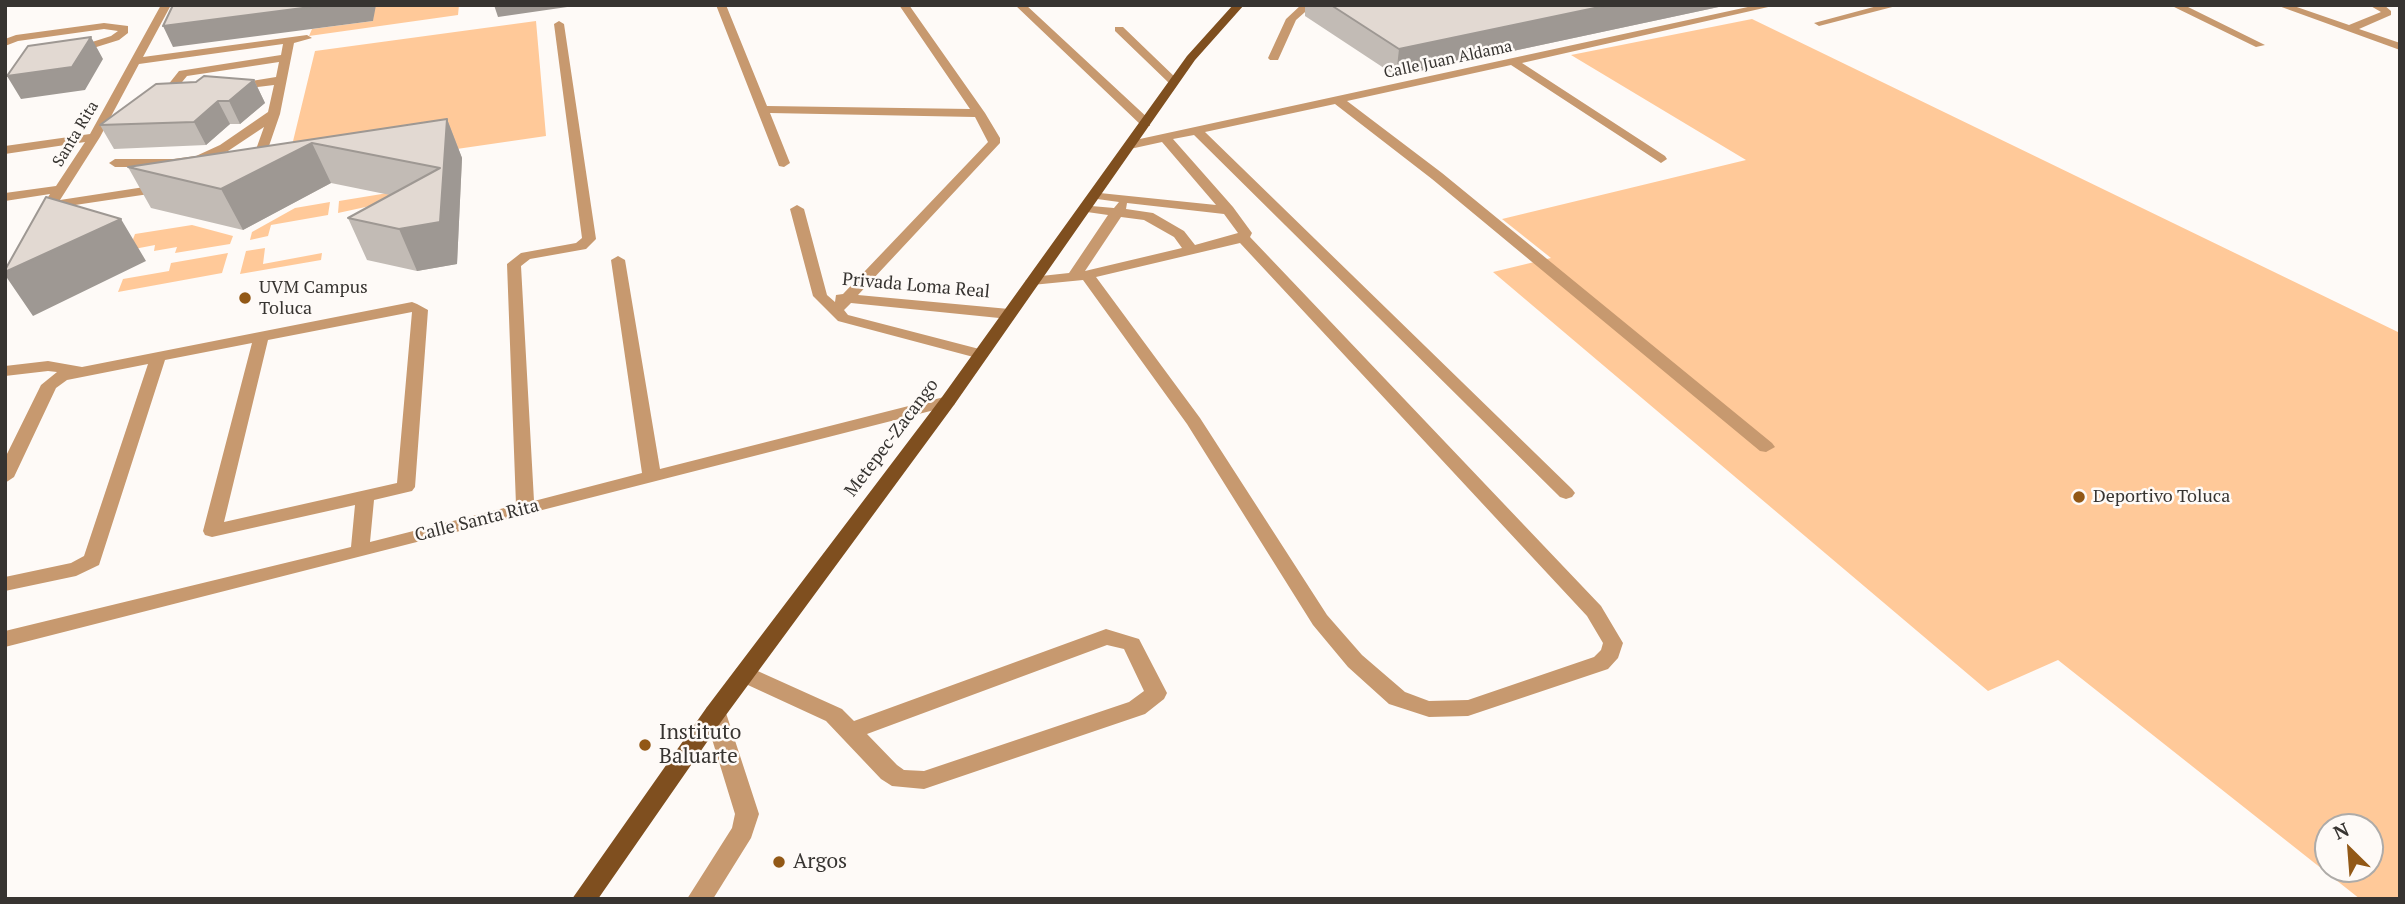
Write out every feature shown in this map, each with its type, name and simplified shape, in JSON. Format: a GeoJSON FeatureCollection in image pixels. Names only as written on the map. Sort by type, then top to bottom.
{"type":"FeatureCollection","features":[{"type":"Feature","properties":{"kind":"main road","name":"Metepec-Zacango"},"geometry":{"type":"LineString","coordinates":[[584,899],[715,713],[948,401],[1191,58],[1239,5]]}},
{"type":"Feature","properties":{"kind":"street","name":"Santa Rita"},"geometry":{"type":"LineString","coordinates":[[43,216],[94,137],[136,61],[140,25],[166,5]]}},
{"type":"Feature","properties":{"kind":"street"},"geometry":{"type":"LineString","coordinates":[[721,5],[783,163]]}},
{"type":"Feature","properties":{"kind":"street"},"geometry":{"type":"LineString","coordinates":[[835,311],[992,148],[994,138],[979,113],[904,5]]}},
{"type":"Feature","properties":{"kind":"street"},"geometry":{"type":"LineString","coordinates":[[1020,5],[1146,123]]}},
{"type":"Feature","properties":{"kind":"street"},"geometry":{"type":"LineString","coordinates":[[1274,58],[1291,19],[1308,5]]}},
{"type":"Feature","properties":{"kind":"street","name":"Calle Juan Aldama"},"geometry":{"type":"LineString","coordinates":[[1130,145],[1772,5]]}},
{"type":"Feature","properties":{"kind":"street"},"geometry":{"type":"LineString","coordinates":[[1819,23],[1895,5]]}},
{"type":"Feature","properties":{"kind":"street"},"geometry":{"type":"LineString","coordinates":[[2175,5],[2260,45]]}},
{"type":"Feature","properties":{"kind":"street"},"geometry":{"type":"LineString","coordinates":[[2281,5],[2400,47]]}},
{"type":"Feature","properties":{"kind":"street"},"geometry":{"type":"LineString","coordinates":[[2349,29],[2387,13],[2374,5]]}},
{"type":"Feature","properties":{"kind":"street"},"geometry":{"type":"LineString","coordinates":[[525,509],[514,264],[526,256],[581,246],[589,239],[559,24]]}},
{"type":"Feature","properties":{"kind":"street"},"geometry":{"type":"LineString","coordinates":[[5,43],[13,39],[104,26],[140,25]]}},
{"type":"Feature","properties":{"kind":"street"},"geometry":{"type":"LineString","coordinates":[[68,54],[115,38],[140,25]]}},
{"type":"Feature","properties":{"kind":"street"},"geometry":{"type":"LineString","coordinates":[[1119,29],[1174,82]]}},
{"type":"Feature","properties":{"kind":"street"},"geometry":{"type":"LineString","coordinates":[[136,61],[307,38]]}},
{"type":"Feature","properties":{"kind":"street"},"geometry":{"type":"LineString","coordinates":[[244,161],[274,114],[289,41]]}},
{"type":"Feature","properties":{"kind":"street"},"geometry":{"type":"LineString","coordinates":[[182,96],[166,95],[183,73],[286,58]]}},
{"type":"Feature","properties":{"kind":"street"},"geometry":{"type":"LineString","coordinates":[[1513,62],[1661,159]]}},
{"type":"Feature","properties":{"kind":"street"},"geometry":{"type":"LineString","coordinates":[[219,89],[282,80]]}},
{"type":"Feature","properties":{"kind":"street"},"geometry":{"type":"LineString","coordinates":[[1338,100],[1437,176],[1766,447]]}},
{"type":"Feature","properties":{"kind":"street"},"geometry":{"type":"LineString","coordinates":[[763,109],[979,113]]}},
{"type":"Feature","properties":{"kind":"street"},"geometry":{"type":"LineString","coordinates":[[204,158],[274,114]]}},
{"type":"Feature","properties":{"kind":"street"},"geometry":{"type":"LineString","coordinates":[[1197,131],[1566,493]]}},
{"type":"Feature","properties":{"kind":"street"},"geometry":{"type":"LineString","coordinates":[[5,150],[94,137]]}},
{"type":"Feature","properties":{"kind":"street"},"geometry":{"type":"LineString","coordinates":[[1165,138],[1228,209],[1245,233],[1243,238]]}},
{"type":"Feature","properties":{"kind":"street"},"geometry":{"type":"LineString","coordinates":[[115,163],[173,163],[204,158],[244,161],[253,172],[240,177]]}},
{"type":"Feature","properties":{"kind":"street"},"geometry":{"type":"LineString","coordinates":[[51,205],[173,186]]}},
{"type":"Feature","properties":{"kind":"street"},"geometry":{"type":"LineString","coordinates":[[6,198],[61,189]]}},
{"type":"Feature","properties":{"kind":"street"},"geometry":{"type":"LineString","coordinates":[[1095,195],[1228,209]]}},
{"type":"Feature","properties":{"kind":"street"},"geometry":{"type":"LineString","coordinates":[[1080,276],[1128,198]]}},
{"type":"Feature","properties":{"kind":"street"},"geometry":{"type":"LineString","coordinates":[[1085,208],[1148,216],[1179,234],[1191,250]]}},
{"type":"Feature","properties":{"kind":"street","name":"Privada Loma Real"},"geometry":{"type":"LineString","coordinates":[[797,209],[820,296],[843,318],[981,354]]}},
{"type":"Feature","properties":{"kind":"street"},"geometry":{"type":"LineString","coordinates":[[1032,281],[1080,276],[1243,238]]}},
{"type":"Feature","properties":{"kind":"street"},"geometry":{"type":"LineString","coordinates":[[1080,276],[1194,422],[1320,620],[1355,661],[1397,698],[1429,709],[1468,708],[1601,663],[1611,653],[1613,643],[1594,611],[1243,238]]}},
{"type":"Feature","properties":{"kind":"street"},"geometry":{"type":"LineString","coordinates":[[618,260],[652,477]]}},
{"type":"Feature","properties":{"kind":"street","name":"Privada Loma Real"},"geometry":{"type":"LineString","coordinates":[[820,296],[1009,314]]}},
{"type":"Feature","properties":{"kind":"street"},"geometry":{"type":"LineString","coordinates":[[894,331],[911,304]]}},
{"type":"Feature","properties":{"kind":"street"},"geometry":{"type":"LineString","coordinates":[[5,477],[49,385],[62,376],[406,308],[420,310],[406,487],[212,531],[261,337]]}},
{"type":"Feature","properties":{"kind":"street"},"geometry":{"type":"LineString","coordinates":[[5,584],[76,569],[92,560],[158,358]]}},
{"type":"Feature","properties":{"kind":"street"},"geometry":{"type":"LineString","coordinates":[[5,371],[48,366],[84,372]]}},
{"type":"Feature","properties":{"kind":"street","name":"Calle Santa Rita"},"geometry":{"type":"LineString","coordinates":[[5,639],[948,401]]}},
{"type":"Feature","properties":{"kind":"street"},"geometry":{"type":"LineString","coordinates":[[360,551],[365,496]]}},
{"type":"Feature","properties":{"kind":"street"},"geometry":{"type":"LineString","coordinates":[[744,674],[834,715],[889,772],[900,779],[924,780],[1137,708],[1156,693],[1132,644],[1106,637],[851,731]]}},
{"type":"Feature","properties":{"kind":"street"},"geometry":{"type":"LineString","coordinates":[[699,899],[743,831],[747,814],[715,713]]}},
{"type":"Feature","properties":{"kind":"shaded area"},"geometry":{"type":"Polygon","coordinates":[[[374,5],[459,5],[458,15],[309,36],[312,29],[373,21],[374,5]]]}},
{"type":"Feature","properties":{"kind":"shaded area","name":"Deportivo Toluca"},"geometry":{"type":"Polygon","coordinates":[[[1752,19],[2400,333],[2400,899],[2360,899],[2340,883],[2384,883],[2384,813],[2314,813],[2314,863],[2058,660],[1988,691],[1493,272],[1551,258],[1502,219],[1746,160],[1571,55],[1752,19]]]}},
{"type":"Feature","properties":{"kind":"shaded area"},"geometry":{"type":"Polygon","coordinates":[[[536,21],[546,136],[285,174],[315,51],[536,21]]]}},
{"type":"Feature","properties":{"kind":"shaded area"},"geometry":{"type":"Polygon","coordinates":[[[394,192],[407,198],[338,213],[339,201],[394,192]]]}},
{"type":"Feature","properties":{"kind":"shaded area"},"geometry":{"type":"Polygon","coordinates":[[[330,202],[328,215],[271,225],[268,236],[250,240],[252,232],[295,208],[330,202]]]}},
{"type":"Feature","properties":{"kind":"shaded area"},"geometry":{"type":"Polygon","coordinates":[[[192,225],[233,236],[230,244],[175,253],[177,247],[154,251],[155,245],[129,250],[135,234],[192,225]]]}},
{"type":"Feature","properties":{"kind":"shaded area"},"geometry":{"type":"Polygon","coordinates":[[[265,248],[263,264],[322,253],[321,260],[240,274],[246,251],[265,248]]]}},
{"type":"Feature","properties":{"kind":"shaded area"},"geometry":{"type":"Polygon","coordinates":[[[228,253],[222,273],[118,292],[123,279],[169,271],[171,263],[228,253]]]}},
{"type":"Feature","properties":{"kind":"building"},"geometry":{"type":"Polygon","coordinates":[[[173,5],[326,5],[163,26],[173,5]]]}},
{"type":"Feature","properties":{"kind":"building"},"geometry":{"type":"Polygon","coordinates":[[[1331,5],[1609,5],[1399,49],[1331,5]]]}},
{"type":"Feature","properties":{"kind":"building"},"geometry":{"type":"Polygon","coordinates":[[[91,37],[72,67],[7,76],[28,46],[91,37]]]}},
{"type":"Feature","properties":{"kind":"building"},"geometry":{"type":"Polygon","coordinates":[[[204,76],[254,80],[229,101],[218,101],[194,122],[100,125],[156,84],[196,82],[204,76]]]}},
{"type":"Feature","properties":{"kind":"building"},"geometry":{"type":"Polygon","coordinates":[[[447,119],[440,222],[399,229],[348,218],[440,168],[312,143],[221,189],[128,167],[447,119]]]}},
{"type":"Feature","properties":{"kind":"building"},"geometry":{"type":"Polygon","coordinates":[[[46,197],[121,219],[5,272],[5,270],[46,197]]]}},
{"type":"Feature","properties":{"kind":"place","name":"UVM Campus Toluca"},"geometry":{"type":"Point","coordinates":[245,298]}},
{"type":"Feature","properties":{"kind":"place","name":"Deportivo Toluca"},"geometry":{"type":"Point","coordinates":[2079,497]}},
{"type":"Feature","properties":{"kind":"place","name":"Instituto Baluarte"},"geometry":{"type":"Point","coordinates":[645,745]}},
{"type":"Feature","properties":{"kind":"place","name":"Argos"},"geometry":{"type":"Point","coordinates":[779,862]}}]}
